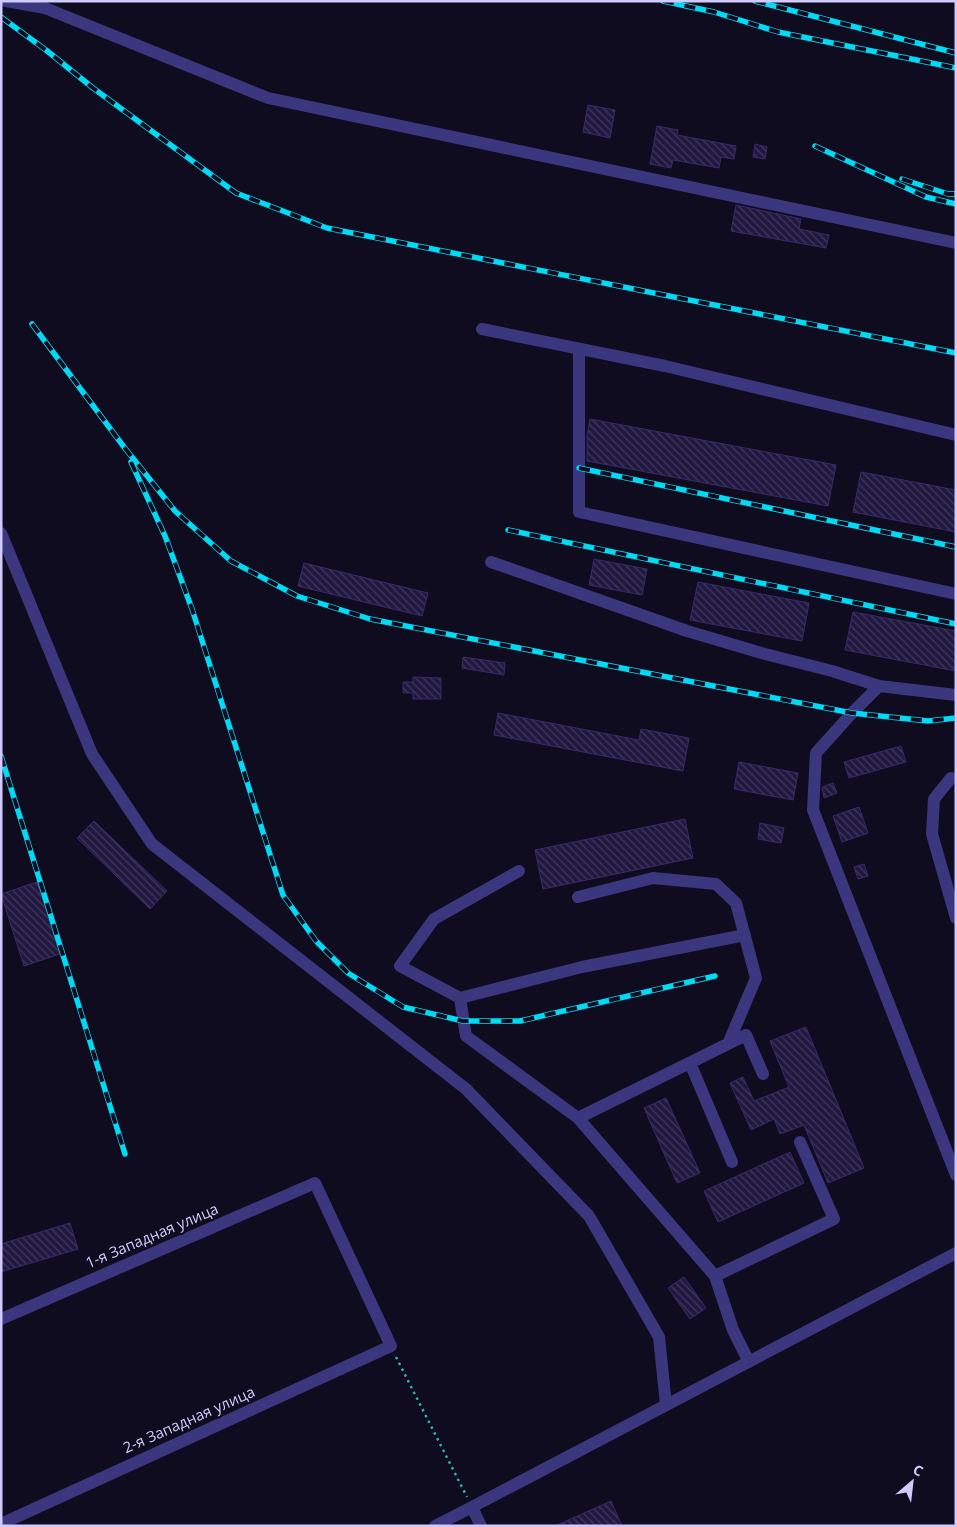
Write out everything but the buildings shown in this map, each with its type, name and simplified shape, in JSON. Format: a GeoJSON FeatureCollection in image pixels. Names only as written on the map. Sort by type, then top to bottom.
{"type":"FeatureCollection","features":[{"type":"Feature","properties":{"kind":"street"},"geometry":{"type":"LineString","coordinates":[[6,1],[45,8],[268,98],[956,243]]}},
{"type":"Feature","properties":{"kind":"street"},"geometry":{"type":"LineString","coordinates":[[482,329],[665,366],[956,435]]}},
{"type":"Feature","properties":{"kind":"street"},"geometry":{"type":"LineString","coordinates":[[579,349],[579,512],[956,594]]}},
{"type":"Feature","properties":{"kind":"street"},"geometry":{"type":"LineString","coordinates":[[1,533],[92,754],[152,844],[466,1089],[589,1216],[658,1337],[666,1405]]}},
{"type":"Feature","properties":{"kind":"street"},"geometry":{"type":"LineString","coordinates":[[491,562],[687,631],[765,654],[832,670],[880,686],[956,695]]}},
{"type":"Feature","properties":{"kind":"street"},"geometry":{"type":"LineString","coordinates":[[880,686],[852,713],[816,753],[813,810],[956,1175]]}},
{"type":"Feature","properties":{"kind":"street"},"geometry":{"type":"LineString","coordinates":[[951,778],[934,799],[932,834],[956,918]]}},
{"type":"Feature","properties":{"kind":"street"},"geometry":{"type":"LineString","coordinates":[[519,871],[434,919],[400,966],[460,998],[582,967],[745,935]]}},
{"type":"Feature","properties":{"kind":"street"},"geometry":{"type":"LineString","coordinates":[[578,897],[653,878],[716,884],[736,903],[756,978],[728,1044]]}},
{"type":"Feature","properties":{"kind":"street"},"geometry":{"type":"LineString","coordinates":[[460,998],[466,1036],[578,1118],[715,1276],[733,1330],[749,1362]]}},
{"type":"Feature","properties":{"kind":"street"},"geometry":{"type":"LineString","coordinates":[[578,1118],[746,1035],[763,1074]]}},
{"type":"Feature","properties":{"kind":"street"},"geometry":{"type":"LineString","coordinates":[[690,1063],[732,1162]]}},
{"type":"Feature","properties":{"kind":"street"},"geometry":{"type":"LineString","coordinates":[[715,1276],[834,1219],[800,1142]]}},
{"type":"Feature","properties":{"kind":"street","name":"1-я Западная улица"},"geometry":{"type":"LineString","coordinates":[[1,1319],[315,1183],[391,1346]]}},
{"type":"Feature","properties":{"kind":"street"},"geometry":{"type":"LineString","coordinates":[[435,1526],[956,1253]]}},
{"type":"Feature","properties":{"kind":"street","name":"2-я Западная улица"},"geometry":{"type":"LineString","coordinates":[[1,1524],[391,1346]]}},
{"type":"Feature","properties":{"kind":"street"},"geometry":{"type":"LineString","coordinates":[[472,1507],[481,1526]]}},
{"type":"Feature","properties":{"kind":"path"},"geometry":{"type":"LineString","coordinates":[[391,1346],[472,1507]]}},
{"type":"Feature","properties":{"kind":"railway"},"geometry":{"type":"LineString","coordinates":[[663,1],[714,12],[778,32],[956,68]]}},
{"type":"Feature","properties":{"kind":"railway"},"geometry":{"type":"LineString","coordinates":[[755,1],[956,53]]}},
{"type":"Feature","properties":{"kind":"railway"},"geometry":{"type":"LineString","coordinates":[[1,17],[93,88],[236,193],[327,228],[956,353]]}},
{"type":"Feature","properties":{"kind":"railway"},"geometry":{"type":"LineString","coordinates":[[815,146],[926,197],[956,204]]}},
{"type":"Feature","properties":{"kind":"railway"},"geometry":{"type":"LineString","coordinates":[[902,179],[948,194],[956,194]]}},
{"type":"Feature","properties":{"kind":"railway"},"geometry":{"type":"LineString","coordinates":[[32,324],[124,447],[175,511],[231,561],[297,596],[370,619],[852,713],[928,721],[956,718]]}},
{"type":"Feature","properties":{"kind":"railway"},"geometry":{"type":"LineString","coordinates":[[131,462],[165,536],[192,609],[283,895],[316,941],[348,973],[403,1007],[463,1021],[520,1021],[715,976]]}},
{"type":"Feature","properties":{"kind":"railway"},"geometry":{"type":"LineString","coordinates":[[579,468],[956,547]]}},
{"type":"Feature","properties":{"kind":"railway"},"geometry":{"type":"LineString","coordinates":[[508,530],[956,624]]}},
{"type":"Feature","properties":{"kind":"railway"},"geometry":{"type":"LineString","coordinates":[[1,756],[125,1154]]}}]}
